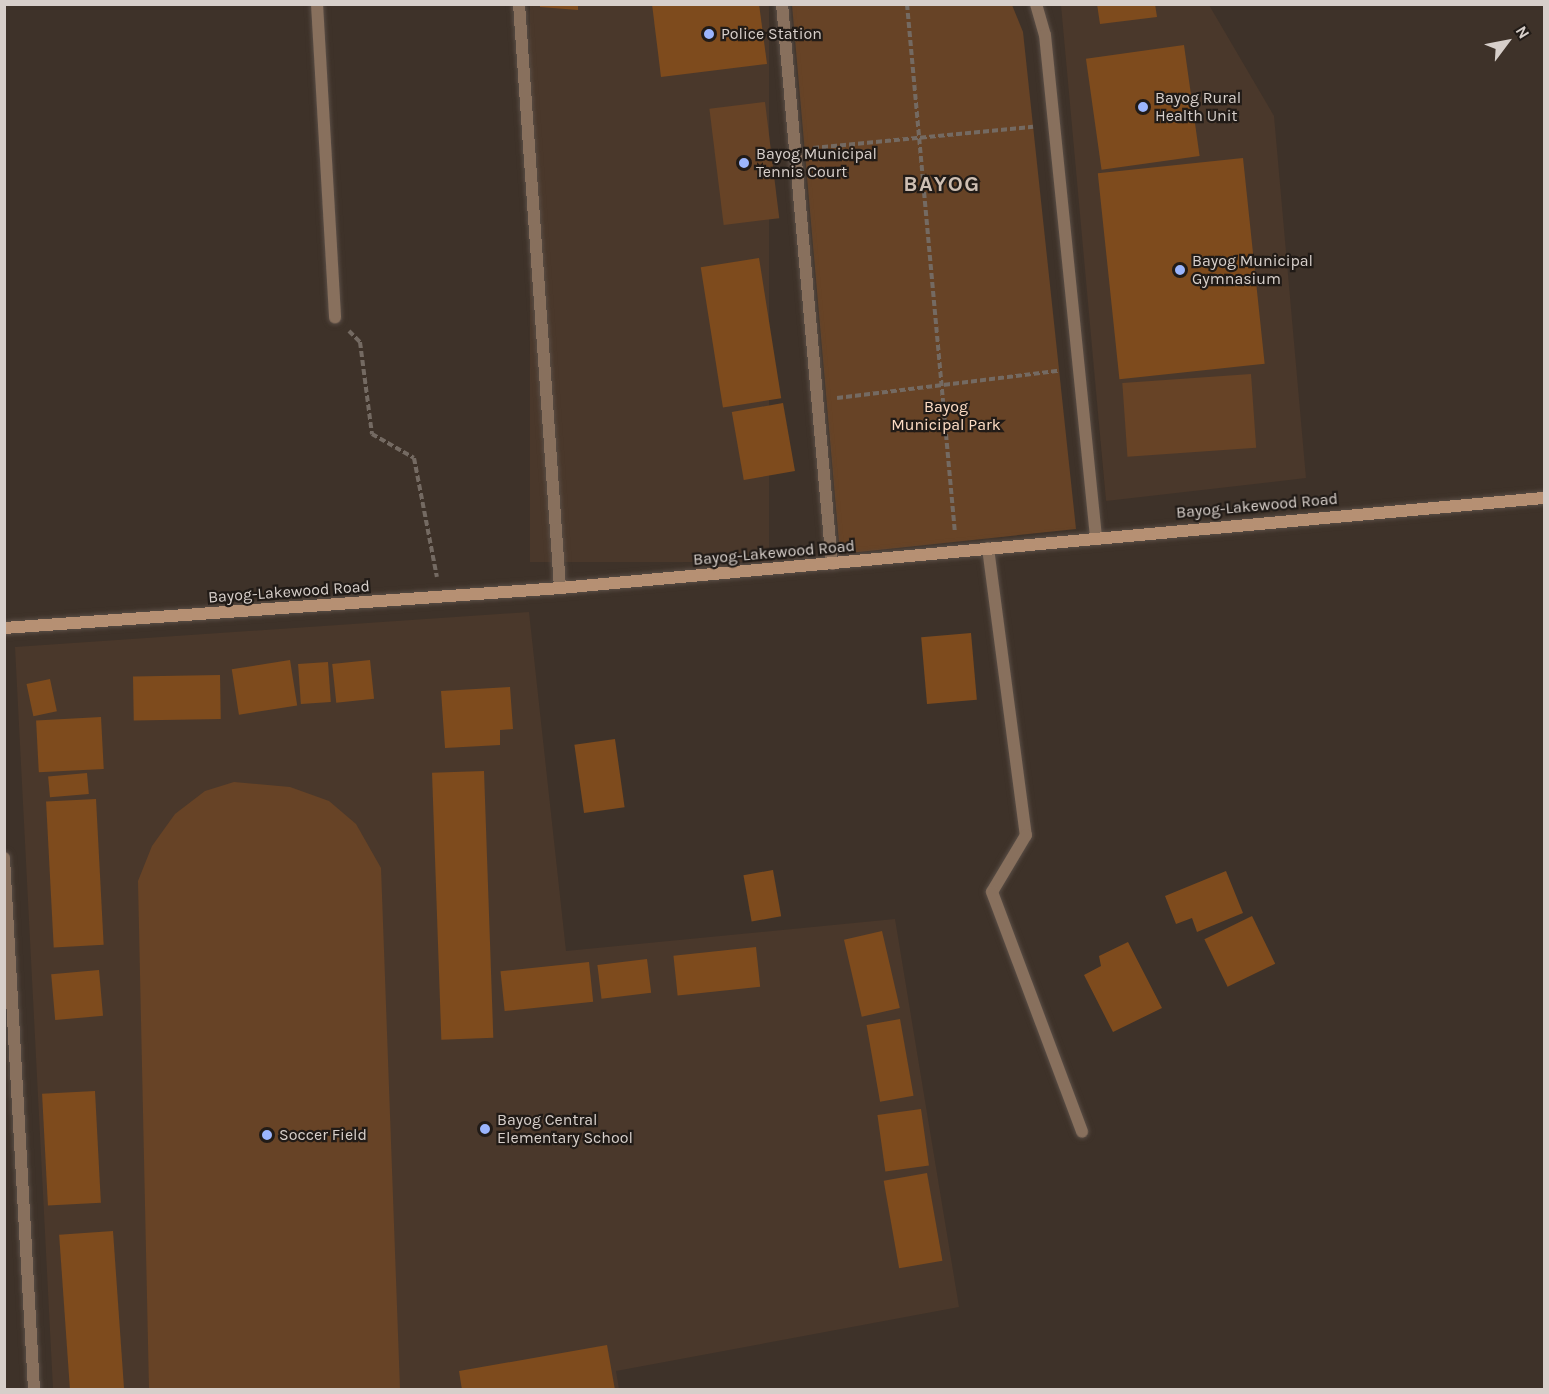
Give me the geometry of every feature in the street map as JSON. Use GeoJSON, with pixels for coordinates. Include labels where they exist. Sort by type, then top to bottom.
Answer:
{"type":"FeatureCollection","features":[{"type":"Feature","properties":{"kind":"main road","name":"Bayog-Lakewood Road"},"geometry":{"type":"LineString","coordinates":[[4,628],[560,588],[832,564],[1095,537],[1545,498]]}},
{"type":"Feature","properties":{"kind":"street"},"geometry":{"type":"LineString","coordinates":[[317,4],[334,317]]}},
{"type":"Feature","properties":{"kind":"street"},"geometry":{"type":"LineString","coordinates":[[519,4],[560,588]]}},
{"type":"Feature","properties":{"kind":"street"},"geometry":{"type":"LineString","coordinates":[[782,4],[832,564]]}},
{"type":"Feature","properties":{"kind":"street"},"geometry":{"type":"LineString","coordinates":[[1036,4],[1045,35],[1095,537]]}},
{"type":"Feature","properties":{"kind":"street"},"geometry":{"type":"LineString","coordinates":[[988,548],[1026,835],[992,892],[1082,1132]]}},
{"type":"Feature","properties":{"kind":"street"},"geometry":{"type":"LineString","coordinates":[[4,858],[34,1389]]}},
{"type":"Feature","properties":{"kind":"path"},"geometry":{"type":"LineString","coordinates":[[907,4],[957,552]]}},
{"type":"Feature","properties":{"kind":"path"},"geometry":{"type":"LineString","coordinates":[[795,149],[1054,125]]}},
{"type":"Feature","properties":{"kind":"path"},"geometry":{"type":"LineString","coordinates":[[334,317],[360,342],[372,434],[414,458],[441,598]]}},
{"type":"Feature","properties":{"kind":"path"},"geometry":{"type":"LineString","coordinates":[[817,400],[1077,369]]}},
{"type":"Feature","properties":{"kind":"shaded area"},"geometry":{"type":"Polygon","coordinates":[[[530,5],[769,5],[769,562],[530,562],[530,5]]]}},
{"type":"Feature","properties":{"kind":"shaded area"},"geometry":{"type":"Polygon","coordinates":[[[1061,5],[1209,5],[1274,116],[1306,478],[1106,501],[1061,5]]]}},
{"type":"Feature","properties":{"kind":"shaded area","name":"Bayog Central Elementary School"},"geometry":{"type":"Polygon","coordinates":[[[529,612],[566,951],[895,919],[959,1307],[616,1371],[619,1389],[53,1389],[15,647],[529,612]]]}},
{"type":"Feature","properties":{"kind":"green space","name":"Bayog Municipal Park"},"geometry":{"type":"Polygon","coordinates":[[[792,5],[1012,5],[1023,32],[1076,529],[840,554],[792,5]]]}},
{"type":"Feature","properties":{"kind":"green space","name":"Bayog Municipal Tennis Court"},"geometry":{"type":"Polygon","coordinates":[[[765,102],[779,218],[724,225],[709,109],[765,102]]]}},
{"type":"Feature","properties":{"kind":"green space"},"geometry":{"type":"Polygon","coordinates":[[[1251,374],[1256,448],[1127,457],[1122,383],[1251,374]]]}},
{"type":"Feature","properties":{"kind":"green space","name":"Soccer Field"},"geometry":{"type":"Polygon","coordinates":[[[234,782],[290,787],[329,801],[356,824],[381,868],[400,1389],[149,1389],[138,881],[152,846],[175,814],[205,791],[234,782]]]}},
{"type":"Feature","properties":{"kind":"building"},"geometry":{"type":"Polygon","coordinates":[[[540,4],[578,4],[578,10],[540,7],[540,4]]]}},
{"type":"Feature","properties":{"kind":"building","name":"Police Station"},"geometry":{"type":"Polygon","coordinates":[[[652,4],[759,4],[767,64],[661,77],[652,4]]]}},
{"type":"Feature","properties":{"kind":"building"},"geometry":{"type":"Polygon","coordinates":[[[1097,4],[1155,4],[1157,17],[1100,24],[1097,4]]]}},
{"type":"Feature","properties":{"kind":"building","name":"Bayog Rural Health Unit"},"geometry":{"type":"Polygon","coordinates":[[[1184,45],[1200,156],[1102,170],[1086,59],[1184,45]]]}},
{"type":"Feature","properties":{"kind":"building","name":"Bayog Municipal Gymnasium"},"geometry":{"type":"Polygon","coordinates":[[[1243,158],[1265,364],[1119,379],[1098,173],[1243,158]]]}},
{"type":"Feature","properties":{"kind":"building"},"geometry":{"type":"Polygon","coordinates":[[[759,258],[781,398],[723,407],[701,267],[759,258]]]}},
{"type":"Feature","properties":{"kind":"building"},"geometry":{"type":"Polygon","coordinates":[[[783,403],[795,471],[744,480],[732,412],[783,403]]]}},
{"type":"Feature","properties":{"kind":"building"},"geometry":{"type":"Polygon","coordinates":[[[971,633],[977,700],[927,704],[921,637],[971,633]]]}},
{"type":"Feature","properties":{"kind":"building"},"geometry":{"type":"Polygon","coordinates":[[[290,660],[297,705],[239,715],[232,669],[290,660]]]}},
{"type":"Feature","properties":{"kind":"building"},"geometry":{"type":"Polygon","coordinates":[[[370,660],[374,699],[336,703],[332,664],[370,660]]]}},
{"type":"Feature","properties":{"kind":"building"},"geometry":{"type":"Polygon","coordinates":[[[328,662],[331,702],[301,704],[298,664],[328,662]]]}},
{"type":"Feature","properties":{"kind":"building"},"geometry":{"type":"Polygon","coordinates":[[[220,675],[221,719],[134,721],[133,677],[220,675]]]}},
{"type":"Feature","properties":{"kind":"building"},"geometry":{"type":"Polygon","coordinates":[[[50,679],[57,711],[33,716],[27,684],[50,679]]]}},
{"type":"Feature","properties":{"kind":"building"},"geometry":{"type":"Polygon","coordinates":[[[510,687],[513,729],[500,730],[500,745],[445,748],[441,691],[510,687]]]}},
{"type":"Feature","properties":{"kind":"building"},"geometry":{"type":"Polygon","coordinates":[[[101,717],[104,769],[39,772],[36,720],[101,717]]]}},
{"type":"Feature","properties":{"kind":"building"},"geometry":{"type":"Polygon","coordinates":[[[615,739],[625,807],[584,813],[574,745],[615,739]]]}},
{"type":"Feature","properties":{"kind":"building"},"geometry":{"type":"Polygon","coordinates":[[[484,771],[493,1038],[441,1040],[432,773],[484,771]]]}},
{"type":"Feature","properties":{"kind":"building"},"geometry":{"type":"Polygon","coordinates":[[[87,773],[89,794],[50,797],[48,776],[87,773]]]}},
{"type":"Feature","properties":{"kind":"building"},"geometry":{"type":"Polygon","coordinates":[[[96,799],[104,945],[54,947],[46,802],[96,799]]]}},
{"type":"Feature","properties":{"kind":"building"},"geometry":{"type":"Polygon","coordinates":[[[773,870],[781,916],[752,921],[743,875],[773,870]]]}},
{"type":"Feature","properties":{"kind":"building"},"geometry":{"type":"Polygon","coordinates":[[[1226,871],[1243,913],[1197,932],[1192,918],[1176,924],[1165,896],[1226,871]]]}},
{"type":"Feature","properties":{"kind":"building"},"geometry":{"type":"Polygon","coordinates":[[[1252,916],[1275,964],[1228,987],[1204,939],[1252,916]]]}},
{"type":"Feature","properties":{"kind":"building"},"geometry":{"type":"Polygon","coordinates":[[[882,931],[900,1008],[862,1017],[844,940],[882,931]]]}},
{"type":"Feature","properties":{"kind":"building"},"geometry":{"type":"Polygon","coordinates":[[[1128,942],[1162,1008],[1113,1032],[1084,975],[1101,966],[1099,956],[1128,942]]]}},
{"type":"Feature","properties":{"kind":"building"},"geometry":{"type":"Polygon","coordinates":[[[756,947],[760,987],[678,995],[673,956],[756,947]]]}},
{"type":"Feature","properties":{"kind":"building"},"geometry":{"type":"Polygon","coordinates":[[[647,959],[651,993],[602,999],[597,965],[647,959]]]}},
{"type":"Feature","properties":{"kind":"building"},"geometry":{"type":"Polygon","coordinates":[[[589,962],[593,1002],[505,1011],[500,971],[589,962]]]}},
{"type":"Feature","properties":{"kind":"building"},"geometry":{"type":"Polygon","coordinates":[[[99,970],[103,1016],[55,1020],[51,974],[99,970]]]}},
{"type":"Feature","properties":{"kind":"building"},"geometry":{"type":"Polygon","coordinates":[[[900,1019],[914,1096],[880,1102],[867,1025],[900,1019]]]}},
{"type":"Feature","properties":{"kind":"building"},"geometry":{"type":"Polygon","coordinates":[[[95,1091],[101,1203],[48,1206],[42,1094],[95,1091]]]}},
{"type":"Feature","properties":{"kind":"building"},"geometry":{"type":"Polygon","coordinates":[[[921,1109],[929,1165],[885,1172],[877,1115],[921,1109]]]}},
{"type":"Feature","properties":{"kind":"building"},"geometry":{"type":"Polygon","coordinates":[[[927,1173],[942,1261],[899,1268],[884,1181],[927,1173]]]}},
{"type":"Feature","properties":{"kind":"building"},"geometry":{"type":"Polygon","coordinates":[[[113,1231],[124,1390],[70,1390],[59,1235],[113,1231]]]}},
{"type":"Feature","properties":{"kind":"building"},"geometry":{"type":"Polygon","coordinates":[[[607,1345],[615,1390],[462,1390],[459,1371],[607,1345]]]}},
{"type":"Feature","properties":{"kind":"place","name":"Police Station"},"geometry":{"type":"Point","coordinates":[709,34]}},
{"type":"Feature","properties":{"kind":"place","name":"Bayog Rural Health Unit"},"geometry":{"type":"Point","coordinates":[1143,107]}},
{"type":"Feature","properties":{"kind":"place","name":"Bayog Municipal Tennis Court"},"geometry":{"type":"Point","coordinates":[744,163]}},
{"type":"Feature","properties":{"kind":"place","name":"Bayog Municipal Gymnasium"},"geometry":{"type":"Point","coordinates":[1180,270]}},
{"type":"Feature","properties":{"kind":"place","name":"Bayog Central Elementary School"},"geometry":{"type":"Point","coordinates":[485,1129]}},
{"type":"Feature","properties":{"kind":"place","name":"Soccer Field"},"geometry":{"type":"Point","coordinates":[267,1135]}},
{"type":"Feature","properties":{"kind":"district","name":"BAYOG"},"geometry":{"type":"Point","coordinates":[942,185]}}]}
